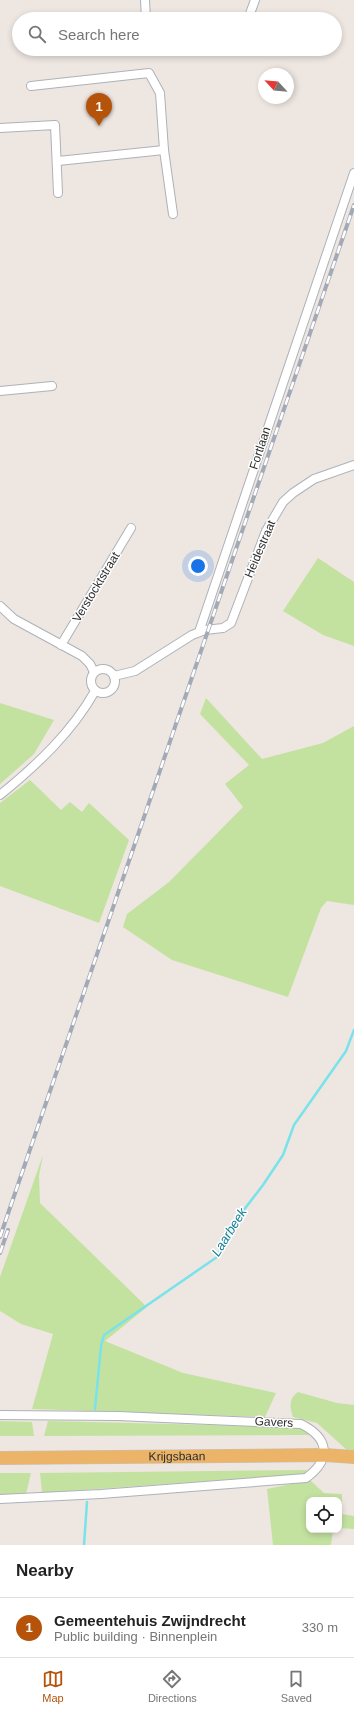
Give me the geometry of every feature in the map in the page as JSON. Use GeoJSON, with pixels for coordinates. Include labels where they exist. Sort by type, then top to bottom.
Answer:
{"type":"FeatureCollection","features":[{"type":"Feature","properties":{"kind":"main road","name":"Krijgsbaan"},"geometry":{"type":"LineString","coordinates":[[0,1458],[325,1455],[354,1457]]}},
{"type":"Feature","properties":{"kind":"street"},"geometry":{"type":"LineString","coordinates":[[145,0],[146,12]]}},
{"type":"Feature","properties":{"kind":"street"},"geometry":{"type":"LineString","coordinates":[[251,12],[255,0]]}},
{"type":"Feature","properties":{"kind":"street"},"geometry":{"type":"LineString","coordinates":[[31,86],[149,73],[160,93],[164,150],[173,214]]}},
{"type":"Feature","properties":{"kind":"street"},"geometry":{"type":"LineString","coordinates":[[0,128],[55,125],[58,161],[58,192]]}},
{"type":"Feature","properties":{"kind":"street"},"geometry":{"type":"LineString","coordinates":[[58,161],[164,150]]}},
{"type":"Feature","properties":{"kind":"street","name":"Fortlaan"},"geometry":{"type":"LineString","coordinates":[[199,632],[354,173]]}},
{"type":"Feature","properties":{"kind":"street"},"geometry":{"type":"LineString","coordinates":[[0,391],[52,386]]}},
{"type":"Feature","properties":{"kind":"street","name":"Heidestraat"},"geometry":{"type":"LineString","coordinates":[[199,632],[227,627],[231,623],[266,531],[283,502],[293,493],[314,479],[354,465]]}},
{"type":"Feature","properties":{"kind":"street","name":"Verstocktstraat"},"geometry":{"type":"LineString","coordinates":[[62,645],[131,528]]}},
{"type":"Feature","properties":{"kind":"street"},"geometry":{"type":"LineString","coordinates":[[0,606],[14,619],[82,656],[90,664],[94,672]]}},
{"type":"Feature","properties":{"kind":"street"},"geometry":{"type":"LineString","coordinates":[[114,676],[135,671],[199,632]]}},
{"type":"Feature","properties":{"kind":"street"},"geometry":{"type":"LineString","coordinates":[[103,668],[111,671],[114,676],[115,683],[112,689],[102,693],[96,691],[91,683],[94,672],[103,668]]}},
{"type":"Feature","properties":{"kind":"street"},"geometry":{"type":"LineString","coordinates":[[0,795],[36,764],[54,746],[76,720],[96,691]]}},
{"type":"Feature","properties":{"kind":"street","name":"Gavers"},"geometry":{"type":"LineString","coordinates":[[0,1415],[118,1416],[301,1424],[312,1429],[318,1436],[324,1446],[325,1455]]}},
{"type":"Feature","properties":{"kind":"street"},"geometry":{"type":"LineString","coordinates":[[0,1499],[100,1494],[306,1478],[319,1466],[325,1455]]}},
{"type":"Feature","properties":{"kind":"green space"},"geometry":{"type":"Polygon","coordinates":[[[318,558],[354,582],[354,646],[323,635],[283,611],[318,558]]]}},
{"type":"Feature","properties":{"kind":"green space"},"geometry":{"type":"Polygon","coordinates":[[[206,698],[262,759],[323,743],[354,726],[354,905],[327,901],[321,908],[288,997],[172,960],[123,927],[127,914],[169,882],[243,807],[225,784],[249,765],[200,714],[206,698]]]}},
{"type":"Feature","properties":{"kind":"green space"},"geometry":{"type":"Polygon","coordinates":[[[0,703],[54,720],[34,754],[0,784],[0,703]]]}},
{"type":"Feature","properties":{"kind":"green space"},"geometry":{"type":"Polygon","coordinates":[[[30,780],[61,810],[70,802],[82,812],[89,803],[129,840],[99,923],[0,886],[0,803],[30,780]]]}},
{"type":"Feature","properties":{"kind":"green space"},"geometry":{"type":"Polygon","coordinates":[[[43,1155],[39,1176],[40,1203],[147,1307],[105,1341],[183,1373],[276,1393],[265,1417],[32,1409],[53,1334],[21,1324],[0,1311],[0,1277],[43,1155]]]}},
{"type":"Feature","properties":{"kind":"green space"},"geometry":{"type":"Polygon","coordinates":[[[298,1392],[337,1403],[354,1405],[354,1451],[347,1450],[317,1423],[293,1417],[291,1400],[298,1392]]]}},
{"type":"Feature","properties":{"kind":"green space"},"geometry":{"type":"Polygon","coordinates":[[[0,1421],[32,1422],[34,1436],[0,1436],[0,1421]]]}},
{"type":"Feature","properties":{"kind":"green space"},"geometry":{"type":"Polygon","coordinates":[[[48,1421],[299,1427],[308,1432],[309,1435],[44,1436],[48,1421]]]}},
{"type":"Feature","properties":{"kind":"green space"},"geometry":{"type":"Polygon","coordinates":[[[307,1470],[305,1474],[42,1493],[40,1473],[307,1470]]]}},
{"type":"Feature","properties":{"kind":"green space"},"geometry":{"type":"Polygon","coordinates":[[[0,1473],[31,1473],[26,1494],[0,1495],[0,1473]]]}},
{"type":"Feature","properties":{"kind":"green space"},"geometry":{"type":"Polygon","coordinates":[[[310,1480],[324,1493],[342,1494],[342,1497],[306,1497],[306,1533],[333,1533],[331,1545],[273,1545],[267,1489],[310,1480]]]}},
{"type":"Feature","properties":{"kind":"green space"},"geometry":{"type":"Polygon","coordinates":[[[342,1514],[354,1516],[354,1529],[342,1528],[342,1514]]]}},
{"type":"Feature","properties":{"kind":"waterway","name":"Laarbeek"},"geometry":{"type":"LineString","coordinates":[[95,1409],[101,1346],[104,1335],[217,1257],[233,1224],[263,1185],[283,1155],[294,1125],[346,1051],[354,1030]]}},
{"type":"Feature","properties":{"kind":"waterway","name":"Laarbeek"},"geometry":{"type":"LineString","coordinates":[[84,1545],[87,1502]]}},
{"type":"Feature","properties":{"kind":"railway"},"geometry":{"type":"LineString","coordinates":[[0,1237],[354,205]]}},
{"type":"Feature","properties":{"kind":"railway"},"geometry":{"type":"LineString","coordinates":[[0,1253],[8,1230]]}},
{"type":"Feature","properties":{"kind":"place","name":"Gemeentehuis Zwijndrecht"},"geometry":{"type":"Point","coordinates":[99,126]}}]}
